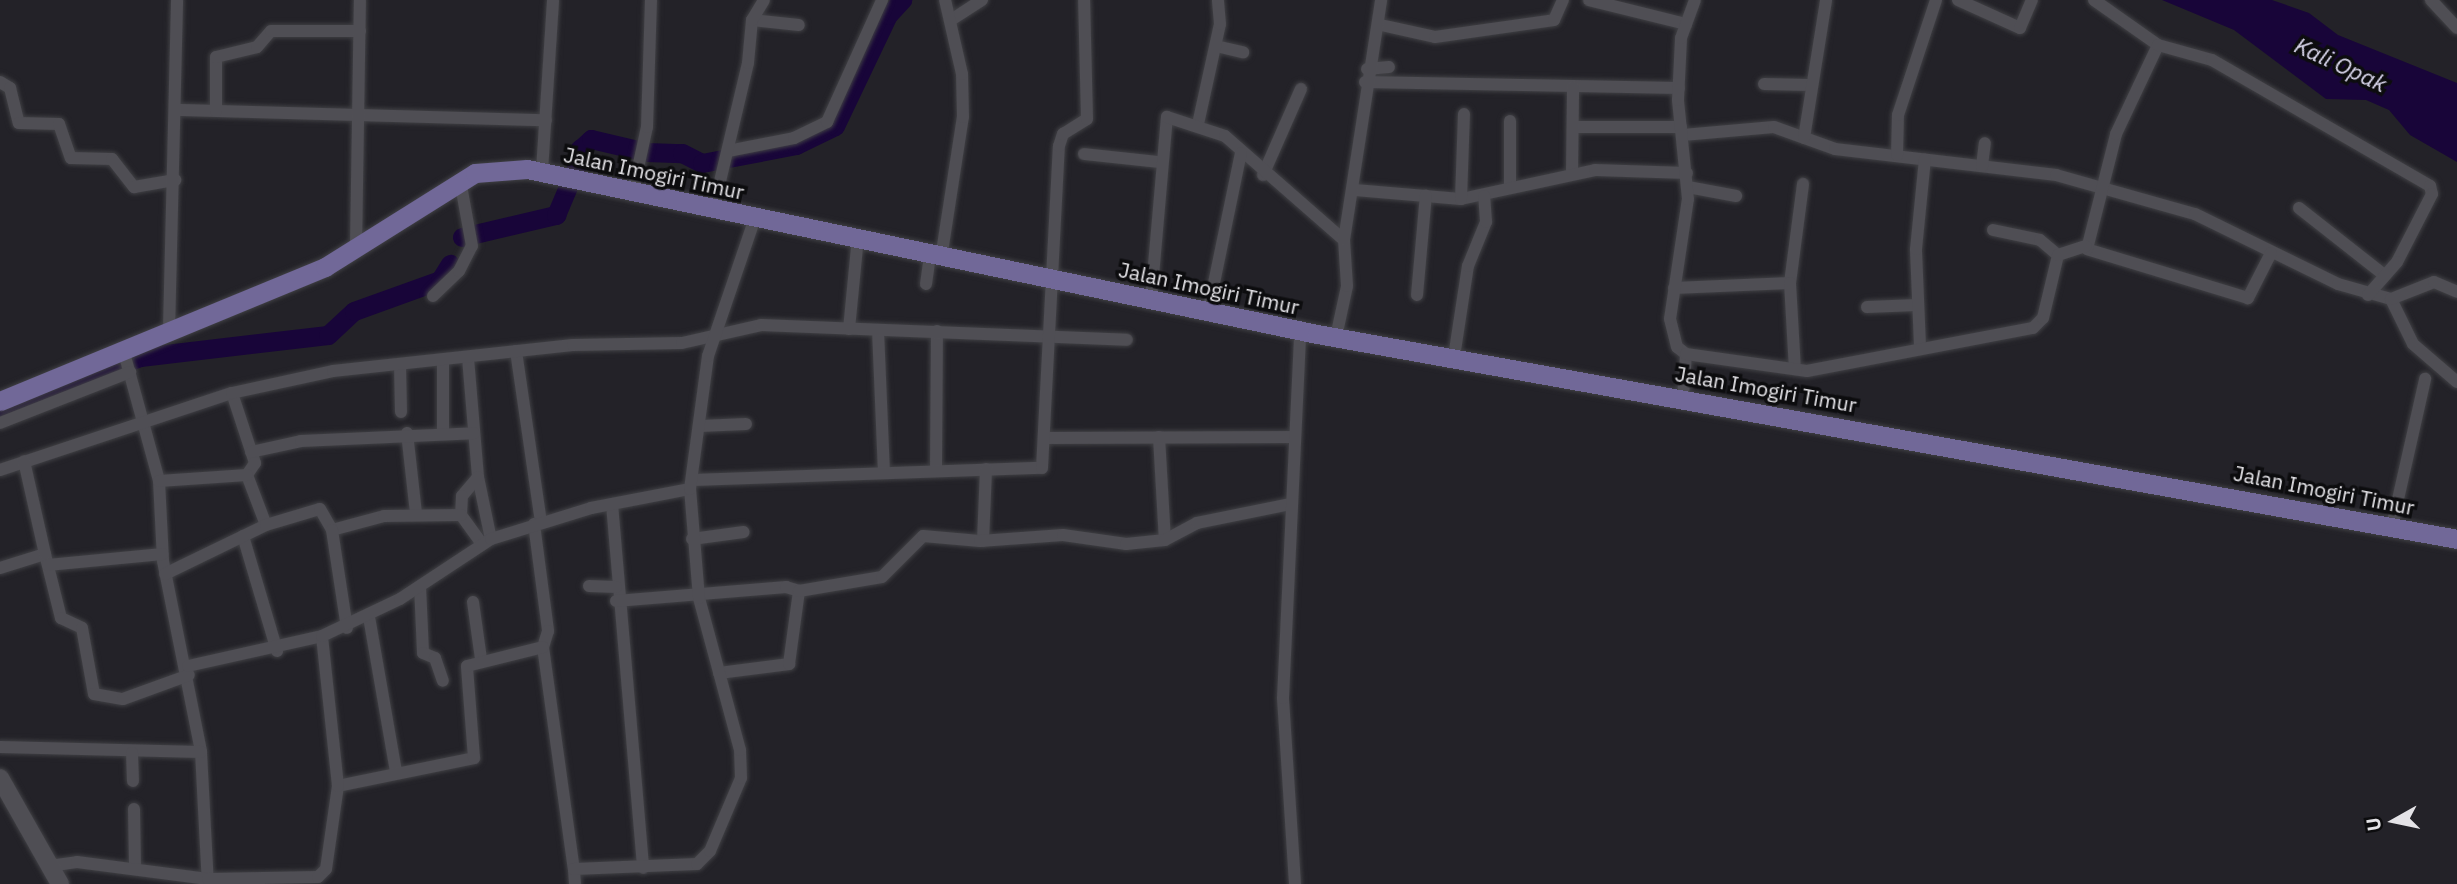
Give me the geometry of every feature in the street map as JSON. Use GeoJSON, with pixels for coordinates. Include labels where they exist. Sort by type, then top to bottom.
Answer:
{"type":"FeatureCollection","features":[{"type":"Feature","properties":{"kind":"main road","name":"Jalan Imogiri Timur"},"geometry":{"type":"LineString","coordinates":[[0,401],[127,362],[169,330],[312,273],[460,180],[500,167],[542,170],[713,211],[936,251],[1051,279],[1300,331],[1683,397],[2457,539]]}},
{"type":"Feature","properties":{"kind":"main road"},"geometry":{"type":"LineString","coordinates":[[0,778],[60,884]]}},
{"type":"Feature","properties":{"kind":"street"},"geometry":{"type":"LineString","coordinates":[[169,330],[179,110],[177,0]]}},
{"type":"Feature","properties":{"kind":"street"},"geometry":{"type":"LineString","coordinates":[[355,248],[360,0]]}},
{"type":"Feature","properties":{"kind":"street"},"geometry":{"type":"LineString","coordinates":[[542,170],[553,0]]}},
{"type":"Feature","properties":{"kind":"street"},"geometry":{"type":"LineString","coordinates":[[633,191],[647,127],[651,0]]}},
{"type":"Feature","properties":{"kind":"street"},"geometry":{"type":"LineString","coordinates":[[713,211],[727,154],[752,20],[764,0]]}},
{"type":"Feature","properties":{"kind":"street"},"geometry":{"type":"LineString","coordinates":[[727,154],[794,138],[827,122],[882,0]]}},
{"type":"Feature","properties":{"kind":"street"},"geometry":{"type":"LineString","coordinates":[[926,284],[936,251],[963,117],[951,20],[945,0]]}},
{"type":"Feature","properties":{"kind":"street"},"geometry":{"type":"LineString","coordinates":[[951,20],[982,0]]}},
{"type":"Feature","properties":{"kind":"street"},"geometry":{"type":"LineString","coordinates":[[24,461],[61,618],[82,628],[94,694],[123,699],[189,671],[277,651],[347,628],[420,586],[487,542],[537,523],[691,484],[936,469],[1040,471],[1048,438],[1048,335],[1060,140],[1087,119],[1084,0]]}},
{"type":"Feature","properties":{"kind":"street"},"geometry":{"type":"LineString","coordinates":[[1198,124],[1216,46],[1218,0]]}},
{"type":"Feature","properties":{"kind":"street"},"geometry":{"type":"LineString","coordinates":[[1336,337],[1347,286],[1344,240],[1355,190],[1366,76],[1381,25],[1381,0]]}},
{"type":"Feature","properties":{"kind":"street"},"geometry":{"type":"LineString","coordinates":[[1381,25],[1435,37],[1554,20],[1563,0]]}},
{"type":"Feature","properties":{"kind":"street"},"geometry":{"type":"LineString","coordinates":[[1589,0],[1686,24]]}},
{"type":"Feature","properties":{"kind":"street"},"geometry":{"type":"LineString","coordinates":[[1683,397],[1686,354],[1672,334],[1674,288],[1688,187],[1679,88],[1686,24],[1695,0]]}},
{"type":"Feature","properties":{"kind":"street"},"geometry":{"type":"LineString","coordinates":[[1804,138],[1810,85],[1826,0]]}},
{"type":"Feature","properties":{"kind":"street"},"geometry":{"type":"LineString","coordinates":[[1897,155],[1898,115],[1936,0]]}},
{"type":"Feature","properties":{"kind":"street"},"geometry":{"type":"LineString","coordinates":[[1958,0],[2020,29],[2032,0]]}},
{"type":"Feature","properties":{"kind":"street"},"geometry":{"type":"LineString","coordinates":[[2094,0],[2158,45],[2212,60],[2430,186],[2408,239],[2368,295]]}},
{"type":"Feature","properties":{"kind":"street"},"geometry":{"type":"LineString","coordinates":[[2431,0],[2457,28]]}},
{"type":"Feature","properties":{"kind":"street"},"geometry":{"type":"LineString","coordinates":[[752,20],[799,25]]}},
{"type":"Feature","properties":{"kind":"street"},"geometry":{"type":"LineString","coordinates":[[216,111],[216,57],[257,47],[274,30],[360,31]]}},
{"type":"Feature","properties":{"kind":"street"},"geometry":{"type":"LineString","coordinates":[[2085,246],[2105,186],[2126,107],[2158,45]]}},
{"type":"Feature","properties":{"kind":"street"},"geometry":{"type":"LineString","coordinates":[[1216,46],[1243,52]]}},
{"type":"Feature","properties":{"kind":"street"},"geometry":{"type":"LineString","coordinates":[[1366,76],[1389,67]]}},
{"type":"Feature","properties":{"kind":"street"},"geometry":{"type":"LineString","coordinates":[[1366,76],[1573,87],[1679,88]]}},
{"type":"Feature","properties":{"kind":"street"},"geometry":{"type":"LineString","coordinates":[[0,82],[10,88],[19,123],[57,123],[71,158],[112,159],[134,187],[175,180]]}},
{"type":"Feature","properties":{"kind":"street"},"geometry":{"type":"LineString","coordinates":[[1764,84],[1810,85]]}},
{"type":"Feature","properties":{"kind":"street"},"geometry":{"type":"LineString","coordinates":[[1572,174],[1573,87]]}},
{"type":"Feature","properties":{"kind":"street"},"geometry":{"type":"LineString","coordinates":[[1262,175],[1301,89]]}},
{"type":"Feature","properties":{"kind":"street"},"geometry":{"type":"LineString","coordinates":[[179,110],[357,111],[546,120]]}},
{"type":"Feature","properties":{"kind":"street"},"geometry":{"type":"LineString","coordinates":[[1461,199],[1464,114]]}},
{"type":"Feature","properties":{"kind":"street"},"geometry":{"type":"LineString","coordinates":[[1151,299],[1164,118],[1198,124],[1225,136],[1262,175],[1344,240]]}},
{"type":"Feature","properties":{"kind":"street"},"geometry":{"type":"LineString","coordinates":[[1510,121],[1510,186]]}},
{"type":"Feature","properties":{"kind":"street"},"geometry":{"type":"LineString","coordinates":[[1574,127],[1682,131],[1753,126],[1804,138],[1835,149],[1982,166],[2105,186],[2195,214],[2272,254],[2368,295],[2391,299],[2430,282],[2457,292]]}},
{"type":"Feature","properties":{"kind":"street"},"geometry":{"type":"LineString","coordinates":[[1982,166],[1985,143]]}},
{"type":"Feature","properties":{"kind":"street"},"geometry":{"type":"LineString","coordinates":[[1208,312],[1241,153]]}},
{"type":"Feature","properties":{"kind":"street"},"geometry":{"type":"LineString","coordinates":[[1084,154],[1159,162]]}},
{"type":"Feature","properties":{"kind":"street"},"geometry":{"type":"LineString","coordinates":[[1920,346],[1917,306],[1925,159]]}},
{"type":"Feature","properties":{"kind":"street"},"geometry":{"type":"LineString","coordinates":[[1355,190],[1461,199],[1484,196],[1510,186],[1572,174],[1687,173]]}},
{"type":"Feature","properties":{"kind":"street"},"geometry":{"type":"LineString","coordinates":[[433,296],[459,271],[470,233],[460,180]]}},
{"type":"Feature","properties":{"kind":"street"},"geometry":{"type":"LineString","coordinates":[[1795,369],[1790,283],[1802,184]]}},
{"type":"Feature","properties":{"kind":"street"},"geometry":{"type":"LineString","coordinates":[[1688,187],[1736,196]]}},
{"type":"Feature","properties":{"kind":"street"},"geometry":{"type":"LineString","coordinates":[[1417,295],[1426,195]]}},
{"type":"Feature","properties":{"kind":"street"},"geometry":{"type":"LineString","coordinates":[[1454,357],[1468,266],[1486,222],[1484,196]]}},
{"type":"Feature","properties":{"kind":"street"},"geometry":{"type":"LineString","coordinates":[[2299,208],[2382,277]]}},
{"type":"Feature","properties":{"kind":"street"},"geometry":{"type":"LineString","coordinates":[[574,869],[688,869],[705,858],[741,778],[719,673],[699,598],[692,539],[691,484],[716,331],[755,218]]}},
{"type":"Feature","properties":{"kind":"street"},"geometry":{"type":"LineString","coordinates":[[1993,230],[2040,240],[2058,255]]}},
{"type":"Feature","properties":{"kind":"street"},"geometry":{"type":"LineString","coordinates":[[849,329],[858,238]]}},
{"type":"Feature","properties":{"kind":"street"},"geometry":{"type":"LineString","coordinates":[[2058,255],[2085,246],[2248,298],[2272,254]]}},
{"type":"Feature","properties":{"kind":"street"},"geometry":{"type":"LineString","coordinates":[[1686,354],[1795,369],[2039,326],[2058,255]]}},
{"type":"Feature","properties":{"kind":"street"},"geometry":{"type":"LineString","coordinates":[[1674,288],[1790,283]]}},
{"type":"Feature","properties":{"kind":"street"},"geometry":{"type":"LineString","coordinates":[[2391,299],[2413,344],[2457,382]]}},
{"type":"Feature","properties":{"kind":"street"},"geometry":{"type":"LineString","coordinates":[[1867,307],[1917,306]]}},
{"type":"Feature","properties":{"kind":"street"},"geometry":{"type":"LineString","coordinates":[[0,470],[232,394],[400,365],[516,351],[653,346],[716,331],[761,325],[1127,340]]}},
{"type":"Feature","properties":{"kind":"street"},"geometry":{"type":"LineString","coordinates":[[878,330],[884,472]]}},
{"type":"Feature","properties":{"kind":"street"},"geometry":{"type":"LineString","coordinates":[[936,469],[937,331]]}},
{"type":"Feature","properties":{"kind":"street"},"geometry":{"type":"LineString","coordinates":[[1295,884],[1284,747],[1290,504],[1300,331]]}},
{"type":"Feature","properties":{"kind":"street"},"geometry":{"type":"LineString","coordinates":[[516,351],[548,631],[543,647],[575,884]]}},
{"type":"Feature","properties":{"kind":"street"},"geometry":{"type":"LineString","coordinates":[[468,358],[478,477],[487,542]]}},
{"type":"Feature","properties":{"kind":"street"},"geometry":{"type":"LineString","coordinates":[[443,361],[443,433]]}},
{"type":"Feature","properties":{"kind":"street"},"geometry":{"type":"LineString","coordinates":[[0,424],[127,362],[146,424],[159,481],[165,574],[189,671],[201,752],[208,881]]}},
{"type":"Feature","properties":{"kind":"street"},"geometry":{"type":"LineString","coordinates":[[400,365],[401,412]]}},
{"type":"Feature","properties":{"kind":"street"},"geometry":{"type":"LineString","coordinates":[[2392,526],[2425,379]]}},
{"type":"Feature","properties":{"kind":"street"},"geometry":{"type":"LineString","coordinates":[[159,481],[247,475],[255,467],[232,394]]}},
{"type":"Feature","properties":{"kind":"street"},"geometry":{"type":"LineString","coordinates":[[700,426],[746,424]]}},
{"type":"Feature","properties":{"kind":"street"},"geometry":{"type":"LineString","coordinates":[[251,452],[301,441],[407,433],[474,433]]}},
{"type":"Feature","properties":{"kind":"street"},"geometry":{"type":"LineString","coordinates":[[407,433],[415,513]]}},
{"type":"Feature","properties":{"kind":"street"},"geometry":{"type":"LineString","coordinates":[[1048,438],[1295,437]]}},
{"type":"Feature","properties":{"kind":"street"},"geometry":{"type":"LineString","coordinates":[[1159,438],[1165,540]]}},
{"type":"Feature","properties":{"kind":"street"},"geometry":{"type":"LineString","coordinates":[[983,541],[986,470]]}},
{"type":"Feature","properties":{"kind":"street"},"geometry":{"type":"LineString","coordinates":[[247,475],[266,525]]}},
{"type":"Feature","properties":{"kind":"street"},"geometry":{"type":"LineString","coordinates":[[461,514],[462,496],[478,477]]}},
{"type":"Feature","properties":{"kind":"street"},"geometry":{"type":"LineString","coordinates":[[612,504],[617,601],[630,681],[643,868]]}},
{"type":"Feature","properties":{"kind":"street"},"geometry":{"type":"LineString","coordinates":[[617,601],[699,598],[786,587],[799,591],[882,577],[923,536],[983,541],[1063,534],[1103,544],[1165,540],[1197,523],[1290,504]]}},
{"type":"Feature","properties":{"kind":"street"},"geometry":{"type":"LineString","coordinates":[[165,574],[266,525],[314,508],[332,530],[347,628]]}},
{"type":"Feature","properties":{"kind":"street"},"geometry":{"type":"LineString","coordinates":[[332,530],[415,513],[461,514],[487,542]]}},
{"type":"Feature","properties":{"kind":"street"},"geometry":{"type":"LineString","coordinates":[[692,539],[744,532]]}},
{"type":"Feature","properties":{"kind":"street"},"geometry":{"type":"LineString","coordinates":[[243,536],[277,651]]}},
{"type":"Feature","properties":{"kind":"street"},"geometry":{"type":"LineString","coordinates":[[0,568],[47,559],[162,554]]}},
{"type":"Feature","properties":{"kind":"street"},"geometry":{"type":"LineString","coordinates":[[420,586],[423,653],[435,658],[443,681]]}},
{"type":"Feature","properties":{"kind":"street"},"geometry":{"type":"LineString","coordinates":[[589,586],[616,587]]}},
{"type":"Feature","properties":{"kind":"street"},"geometry":{"type":"LineString","coordinates":[[719,673],[792,661],[799,591]]}},
{"type":"Feature","properties":{"kind":"street"},"geometry":{"type":"LineString","coordinates":[[473,602],[481,659]]}},
{"type":"Feature","properties":{"kind":"street"},"geometry":{"type":"LineString","coordinates":[[369,617],[396,772]]}},
{"type":"Feature","properties":{"kind":"street"},"geometry":{"type":"LineString","coordinates":[[50,866],[77,862],[208,881],[311,879],[323,874],[338,786],[322,636]]}},
{"type":"Feature","properties":{"kind":"street"},"geometry":{"type":"LineString","coordinates":[[338,786],[474,758],[466,674],[481,659],[543,647]]}},
{"type":"Feature","properties":{"kind":"street"},"geometry":{"type":"LineString","coordinates":[[0,747],[132,753],[201,752]]}},
{"type":"Feature","properties":{"kind":"street"},"geometry":{"type":"LineString","coordinates":[[132,753],[133,781]]}},
{"type":"Feature","properties":{"kind":"street"},"geometry":{"type":"LineString","coordinates":[[134,809],[135,869]]}},
{"type":"Feature","properties":{"kind":"water","name":"Kali Opak"},"geometry":{"type":"Polygon","coordinates":[[[2162,0],[2272,0],[2309,13],[2338,35],[2457,83],[2457,162],[2410,135],[2389,110],[2366,100],[2326,99],[2234,30],[2162,0]]]}},
{"type":"Feature","properties":{"kind":"waterway"},"geometry":{"type":"LineString","coordinates":[[646,152],[682,153],[702,163],[796,145],[835,126],[888,15],[902,0]]}},
{"type":"Feature","properties":{"kind":"waterway"},"geometry":{"type":"LineString","coordinates":[[575,172],[580,149],[591,139],[638,150]]}},
{"type":"Feature","properties":{"kind":"waterway"},"geometry":{"type":"LineString","coordinates":[[462,237],[556,215],[569,185]]}},
{"type":"Feature","properties":{"kind":"waterway"},"geometry":{"type":"LineString","coordinates":[[0,414],[140,357],[328,335],[354,311],[440,280],[450,264]]}}]}
